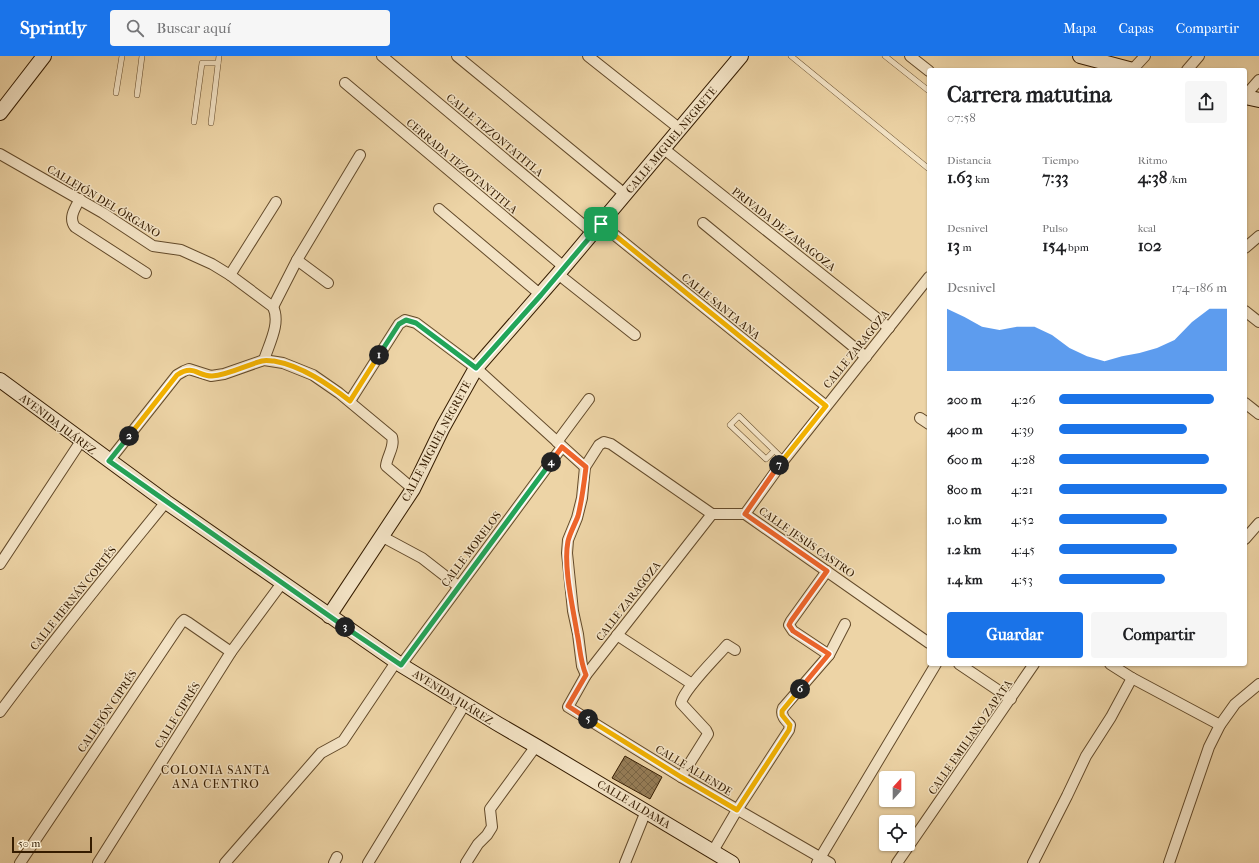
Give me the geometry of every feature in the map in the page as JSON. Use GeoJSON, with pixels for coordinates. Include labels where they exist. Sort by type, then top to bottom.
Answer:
{"type":"FeatureCollection","features":[{"type":"Feature","properties":{"kind":"street"},"geometry":{"type":"LineString","coordinates":[[0,113],[44,56]]}},
{"type":"Feature","properties":{"kind":"street","name":"CALLE TEZONTATITLA"},"geometry":{"type":"LineString","coordinates":[[382,56],[597,228]]}},
{"type":"Feature","properties":{"kind":"street"},"geometry":{"type":"LineString","coordinates":[[457,56],[626,195]]}},
{"type":"Feature","properties":{"kind":"street"},"geometry":{"type":"LineString","coordinates":[[588,56],[680,129]]}},
{"type":"Feature","properties":{"kind":"street","name":"CALLE MIGUEL NEGRETE"},"geometry":{"type":"LineString","coordinates":[[330,616],[413,488],[443,427],[476,368],[541,295],[626,195],[741,56]]}},
{"type":"Feature","properties":{"kind":"street"},"geometry":{"type":"LineString","coordinates":[[910,56],[927,69]]}},
{"type":"Feature","properties":{"kind":"street"},"geometry":{"type":"LineString","coordinates":[[1080,56],[1125,68]]}},
{"type":"Feature","properties":{"kind":"street"},"geometry":{"type":"LineString","coordinates":[[1134,68],[1144,56]]}},
{"type":"Feature","properties":{"kind":"street"},"geometry":{"type":"LineString","coordinates":[[1188,68],[1199,56]]}},
{"type":"Feature","properties":{"kind":"street"},"geometry":{"type":"LineString","coordinates":[[1247,94],[1259,80]]}},
{"type":"Feature","properties":{"kind":"street","name":"CERRADA TEZOTANTITLA"},"geometry":{"type":"LineString","coordinates":[[345,83],[635,335]]}},
{"type":"Feature","properties":{"kind":"street"},"geometry":{"type":"LineString","coordinates":[[1247,97],[1259,100]]}},
{"type":"Feature","properties":{"kind":"street","name":"PRIVADA DE ZARAGOZA"},"geometry":{"type":"LineString","coordinates":[[664,149],[889,328]]}},
{"type":"Feature","properties":{"kind":"street","name":"CALLEJÓN DEL ÓRGANO"},"geometry":{"type":"LineString","coordinates":[[0,154],[80,199],[153,246],[181,250],[212,264],[230,275],[273,307]]}},
{"type":"Feature","properties":{"kind":"street"},"geometry":{"type":"LineString","coordinates":[[264,360],[276,322],[276,313],[273,307],[297,260],[360,155]]}},
{"type":"Feature","properties":{"kind":"street"},"geometry":{"type":"LineString","coordinates":[[80,199],[72,217],[72,223],[75,227],[146,273]]}},
{"type":"Feature","properties":{"kind":"street"},"geometry":{"type":"LineString","coordinates":[[230,275],[276,202]]}},
{"type":"Feature","properties":{"kind":"street"},"geometry":{"type":"LineString","coordinates":[[439,209],[541,295]]}},
{"type":"Feature","properties":{"kind":"street"},"geometry":{"type":"LineString","coordinates":[[703,223],[866,356]]}},
{"type":"Feature","properties":{"kind":"street","name":"CALLE SANTA ANA"},"geometry":{"type":"LineString","coordinates":[[597,228],[826,406]]}},
{"type":"Feature","properties":{"kind":"street"},"geometry":{"type":"LineString","coordinates":[[1247,246],[1259,236]]}},
{"type":"Feature","properties":{"kind":"street"},"geometry":{"type":"LineString","coordinates":[[297,260],[328,283]]}},
{"type":"Feature","properties":{"kind":"street","name":"CALLE ZARAGOZA"},"geometry":{"type":"LineString","coordinates":[[745,514],[784,460],[927,280]]}},
{"type":"Feature","properties":{"kind":"street"},"geometry":{"type":"LineString","coordinates":[[1247,313],[1259,322]]}},
{"type":"Feature","properties":{"kind":"street"},"geometry":{"type":"LineString","coordinates":[[350,401],[399,324],[406,320],[416,323],[476,368],[586,467]]}},
{"type":"Feature","properties":{"kind":"street"},"geometry":{"type":"LineString","coordinates":[[109,461],[177,375],[184,370],[211,376],[224,374],[264,360],[283,363],[313,375],[350,401],[392,437],[392,447],[386,466],[413,488]]}},
{"type":"Feature","properties":{"kind":"street","name":"AVENIDA JUÁREZ"},"geometry":{"type":"LineString","coordinates":[[0,380],[166,502],[330,616],[399,663],[536,746]]}},
{"type":"Feature","properties":{"kind":"street","name":"CALLE MORELOS"},"geometry":{"type":"LineString","coordinates":[[225,863],[321,753],[343,741],[399,663],[458,586],[559,444],[589,399]]}},
{"type":"Feature","properties":{"kind":"street"},"geometry":{"type":"LineString","coordinates":[[1247,405],[1259,414]]}},
{"type":"Feature","properties":{"kind":"street"},"geometry":{"type":"LineString","coordinates":[[920,418],[927,423]]}},
{"type":"Feature","properties":{"kind":"street"},"geometry":{"type":"LineString","coordinates":[[0,564],[81,441]]}},
{"type":"Feature","properties":{"kind":"street"},"geometry":{"type":"LineString","coordinates":[[586,675],[582,666],[578,634],[573,611],[566,553],[568,540],[577,518],[582,498],[586,467],[598,445],[604,442],[611,444],[712,514]]}},
{"type":"Feature","properties":{"kind":"street","name":"CALLE HERNÁN CORTÉS"},"geometry":{"type":"LineString","coordinates":[[0,712],[22,681],[84,602],[166,502]]}},
{"type":"Feature","properties":{"kind":"street","name":"CALLE ZARAGOZA"},"geometry":{"type":"LineString","coordinates":[[568,706],[586,675],[712,514]]}},
{"type":"Feature","properties":{"kind":"street","name":"CALLE JESÚS CASTRO"},"geometry":{"type":"LineString","coordinates":[[712,514],[745,514],[927,642]]}},
{"type":"Feature","properties":{"kind":"street"},"geometry":{"type":"LineString","coordinates":[[1247,537],[1259,523]]}},
{"type":"Feature","properties":{"kind":"street"},"geometry":{"type":"LineString","coordinates":[[381,536],[422,558],[458,586]]}},
{"type":"Feature","properties":{"kind":"street"},"geometry":{"type":"LineString","coordinates":[[827,571],[789,625],[793,631],[829,654]]}},
{"type":"Feature","properties":{"kind":"street","name":"CALLE CIPRÉS"},"geometry":{"type":"LineString","coordinates":[[98,863],[231,652],[282,583]]}},
{"type":"Feature","properties":{"kind":"street","name":"CALLEJÓN CIPRÉS"},"geometry":{"type":"LineString","coordinates":[[20,863],[184,620],[231,652]]}},
{"type":"Feature","properties":{"kind":"street"},"geometry":{"type":"LineString","coordinates":[[713,851],[737,810],[789,730],[790,725],[782,715],[782,711],[829,654],[845,624]]}},
{"type":"Feature","properties":{"kind":"street"},"geometry":{"type":"LineString","coordinates":[[617,635],[692,684]]}},
{"type":"Feature","properties":{"kind":"street"},"geometry":{"type":"LineString","coordinates":[[681,777],[708,734],[681,703],[682,699],[692,684],[727,645],[735,650]]}},
{"type":"Feature","properties":{"kind":"street"},"geometry":{"type":"LineString","coordinates":[[819,860],[935,666]]}},
{"type":"Feature","properties":{"kind":"street"},"geometry":{"type":"LineString","coordinates":[[962,666],[1011,699]]}},
{"type":"Feature","properties":{"kind":"street","name":"CALLE EMILIANO ZAPATA"},"geometry":{"type":"LineString","coordinates":[[897,863],[1033,666]]}},
{"type":"Feature","properties":{"kind":"street"},"geometry":{"type":"LineString","coordinates":[[1113,666],[1132,678],[1220,725]]}},
{"type":"Feature","properties":{"kind":"street"},"geometry":{"type":"LineString","coordinates":[[1033,863],[1086,756],[1111,717],[1132,678]]}},
{"type":"Feature","properties":{"kind":"street"},"geometry":{"type":"LineString","coordinates":[[1169,863],[1209,747],[1220,725],[1235,704],[1259,684]]}},
{"type":"Feature","properties":{"kind":"street"},"geometry":{"type":"LineString","coordinates":[[368,863],[465,704]]}},
{"type":"Feature","properties":{"kind":"street","name":"CALLE ALLENDE"},"geometry":{"type":"LineString","coordinates":[[568,706],[681,777],[819,860],[830,863]]}},
{"type":"Feature","properties":{"kind":"street"},"geometry":{"type":"LineString","coordinates":[[466,863],[478,844],[487,835],[492,827],[490,809],[536,746]]}},
{"type":"Feature","properties":{"kind":"street","name":"CALLE ALDAMA"},"geometry":{"type":"LineString","coordinates":[[536,746],[732,863]]}},
{"type":"Feature","properties":{"kind":"street"},"geometry":{"type":"LineString","coordinates":[[625,863],[646,811]]}},
{"type":"Feature","properties":{"kind":"lane"},"geometry":{"type":"LineString","coordinates":[[116,93],[122,56]]}},
{"type":"Feature","properties":{"kind":"lane"},"geometry":{"type":"LineString","coordinates":[[138,95],[142,56]]}},
{"type":"Feature","properties":{"kind":"lane"},"geometry":{"type":"LineString","coordinates":[[211,123],[219,56]]}},
{"type":"Feature","properties":{"kind":"lane"},"geometry":{"type":"LineString","coordinates":[[791,56],[927,167]]}},
{"type":"Feature","properties":{"kind":"lane"},"geometry":{"type":"LineString","coordinates":[[885,56],[927,89]]}},
{"type":"Feature","properties":{"kind":"lane"},"geometry":{"type":"LineString","coordinates":[[194,122],[202,63],[218,64]]}},
{"type":"Feature","properties":{"kind":"lane"},"geometry":{"type":"LineString","coordinates":[[774,451],[766,459],[730,425],[739,416],[784,460]]}},
{"type":"Feature","properties":{"kind":"building"},"geometry":{"type":"Polygon","coordinates":[[[625,756],[662,777],[650,799],[612,778],[625,756]]]}},
{"type":"Feature","properties":{"kind":"district","name":"COLONIA SANTA ANA CENTRO"},"geometry":{"type":"Point","coordinates":[216,777]}},
{"type":"Feature","properties":{"kind":"route"},"geometry":{"type":"LineString","coordinates":[[601,224],[826,406],[745,514],[827,571],[789,625],[793,631],[829,654],[782,711],[782,715],[790,725],[789,730],[737,810],[681,777],[568,706],[586,675],[582,666],[578,634],[573,611],[566,553],[568,540],[577,518],[582,498],[586,467],[562,447],[401,665],[109,461],[177,375],[184,370],[211,376],[224,374],[264,360],[283,363],[313,375],[350,401],[399,324],[406,320],[416,323],[476,368],[541,295],[601,224]]}}]}
